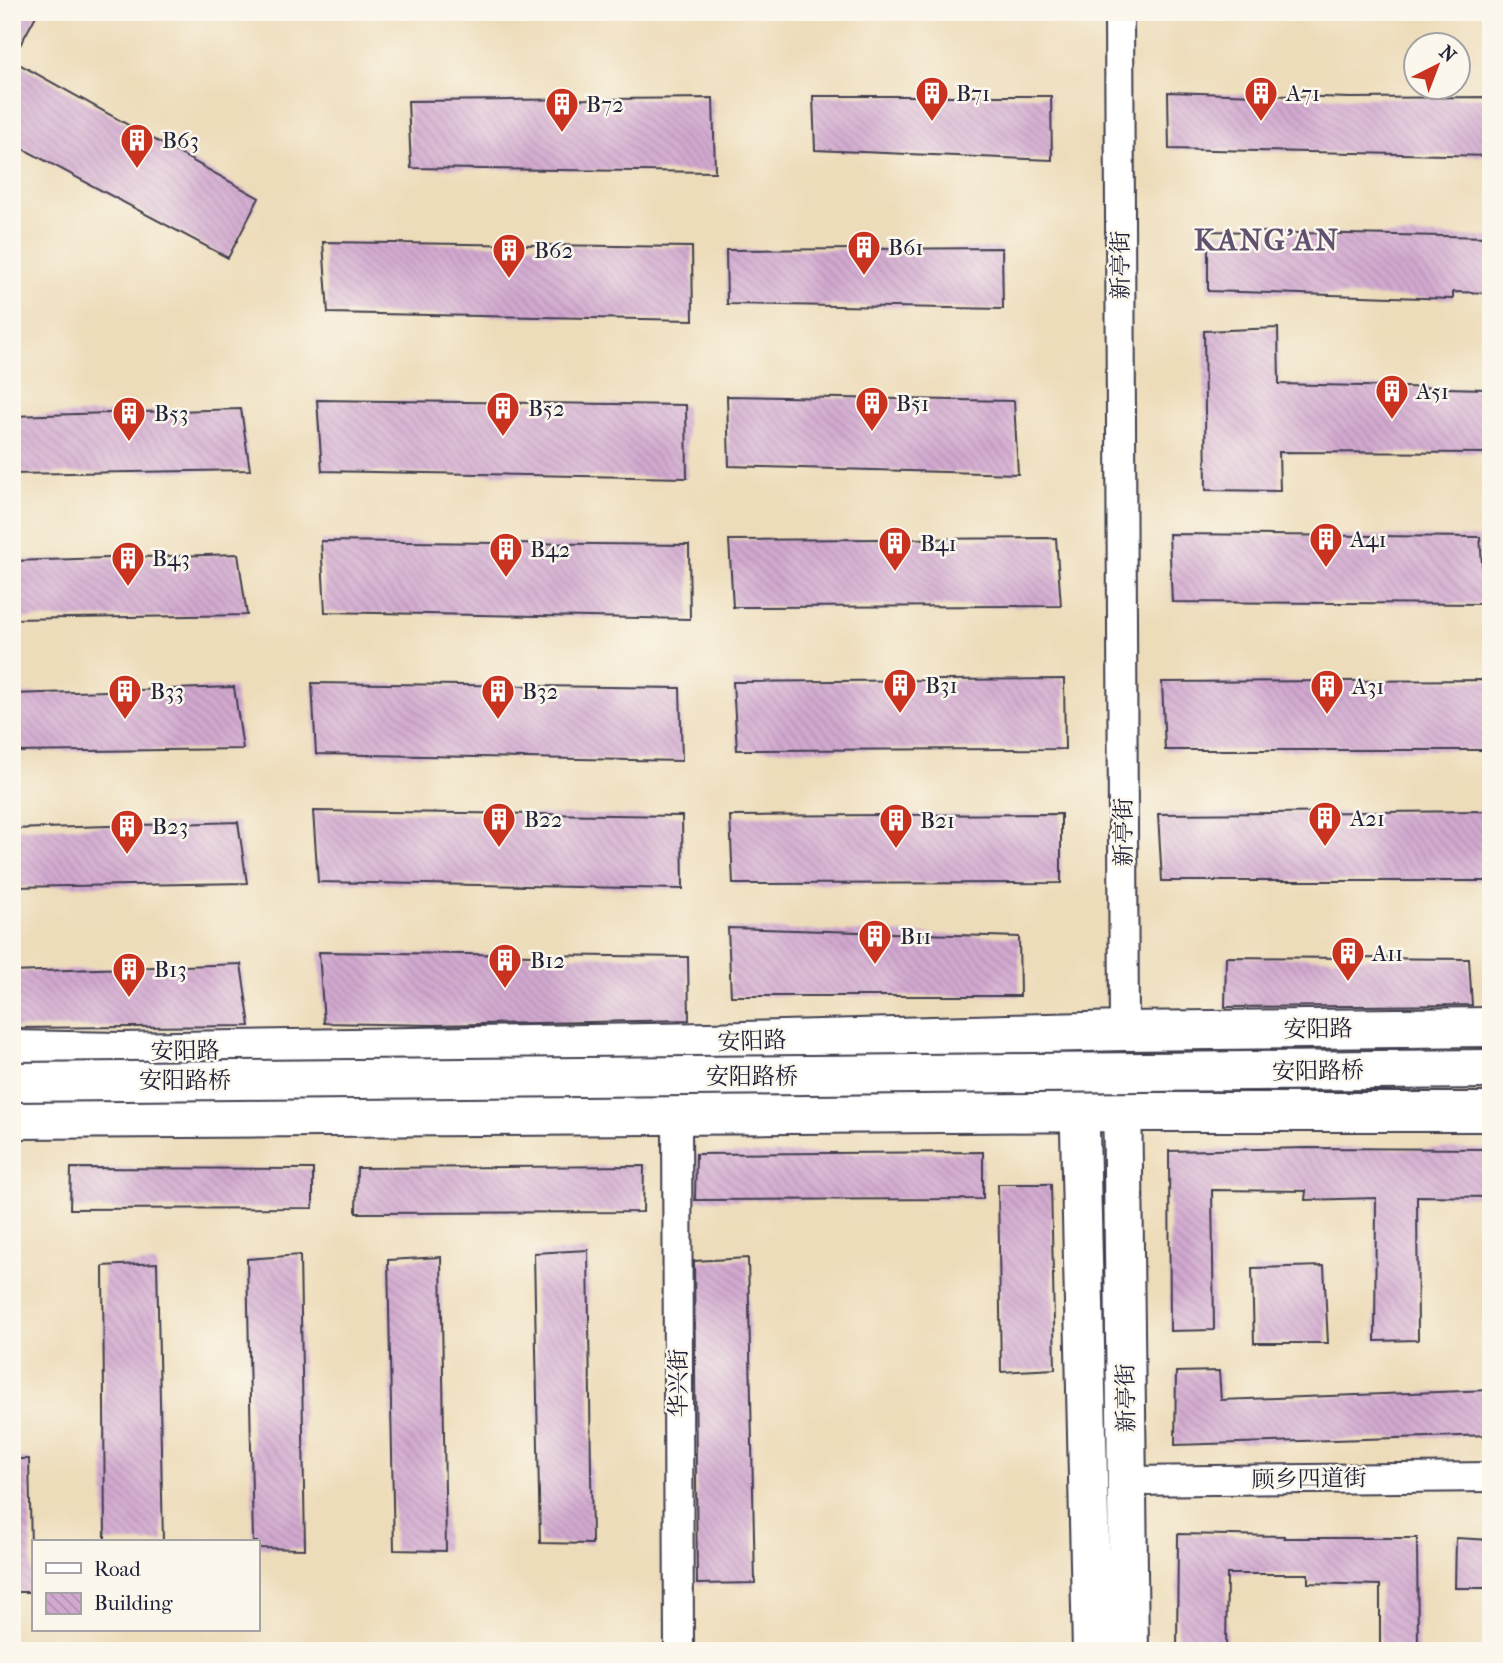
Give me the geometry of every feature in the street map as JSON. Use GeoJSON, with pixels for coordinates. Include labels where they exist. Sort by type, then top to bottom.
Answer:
{"type":"FeatureCollection","features":[{"type":"Feature","properties":{"kind":"main road","name":"安阳路"},"geometry":{"type":"LineString","coordinates":[[12,1050],[121,1052],[708,1042],[1081,1031],[1491,1027]]}},
{"type":"Feature","properties":{"kind":"main road"},"geometry":{"type":"LineString","coordinates":[[1081,1031],[1079,1112],[1092,1651]]}},
{"type":"Feature","properties":{"kind":"main road","name":"新亭街"},"geometry":{"type":"LineString","coordinates":[[1124,1031],[1121,1112],[1129,1651]]}},
{"type":"Feature","properties":{"kind":"main road","name":"安阳路桥"},"geometry":{"type":"LineString","coordinates":[[12,1082],[1491,1069]]}},
{"type":"Feature","properties":{"kind":"main road"},"geometry":{"type":"LineString","coordinates":[[12,1119],[1491,1112]]}},
{"type":"Feature","properties":{"kind":"street","name":"新亭街"},"geometry":{"type":"LineString","coordinates":[[1119,12],[1124,1031]]}},
{"type":"Feature","properties":{"kind":"street","name":"华兴街"},"geometry":{"type":"LineString","coordinates":[[677,1115],[679,1651]]}},
{"type":"Feature","properties":{"kind":"street","name":"顾乡四道街"},"geometry":{"type":"LineString","coordinates":[[1127,1481],[1491,1477]]}},
{"type":"Feature","properties":{"kind":"building"},"geometry":{"type":"Polygon","coordinates":[[[12,12],[38,12],[12,60],[12,12]]]}},
{"type":"Feature","properties":{"kind":"building","name":"B63"},"geometry":{"type":"Polygon","coordinates":[[[12,60],[259,198],[228,258],[12,143],[12,60]]]}},
{"type":"Feature","properties":{"kind":"building"},"geometry":{"type":"Polygon","coordinates":[[[1168,92],[1402,98],[1402,102],[1472,102],[1472,97],[1491,97],[1491,156],[1169,149],[1168,92]]]}},
{"type":"Feature","properties":{"kind":"building","name":"B71"},"geometry":{"type":"Polygon","coordinates":[[[813,96],[1051,96],[1052,160],[815,150],[813,96]]]}},
{"type":"Feature","properties":{"kind":"building","name":"B72"},"geometry":{"type":"Polygon","coordinates":[[[713,98],[715,172],[411,168],[408,101],[713,98]]]}},
{"type":"Feature","properties":{"kind":"building"},"geometry":{"type":"Polygon","coordinates":[[[1208,231],[1491,237],[1491,293],[1453,292],[1453,299],[1208,291],[1208,231]]]}},
{"type":"Feature","properties":{"kind":"building","name":"B62"},"geometry":{"type":"Polygon","coordinates":[[[323,242],[692,247],[693,320],[328,313],[323,242]]]}},
{"type":"Feature","properties":{"kind":"building","name":"B61"},"geometry":{"type":"Polygon","coordinates":[[[1002,248],[1003,309],[727,304],[726,250],[1002,248]]]}},
{"type":"Feature","properties":{"kind":"building"},"geometry":{"type":"Polygon","coordinates":[[[1278,328],[1279,384],[1486,389],[1491,453],[1279,452],[1280,491],[1206,490],[1204,331],[1278,328]]]}},
{"type":"Feature","properties":{"kind":"building","name":"B51"},"geometry":{"type":"Polygon","coordinates":[[[727,396],[1014,401],[1018,474],[729,466],[727,396]]]}},
{"type":"Feature","properties":{"kind":"building","name":"B52"},"geometry":{"type":"Polygon","coordinates":[[[317,400],[686,405],[687,478],[322,471],[317,400]]]}},
{"type":"Feature","properties":{"kind":"building","name":"B53"},"geometry":{"type":"Polygon","coordinates":[[[241,409],[250,470],[12,474],[12,416],[241,409]]]}},
{"type":"Feature","properties":{"kind":"building","name":"A41"},"geometry":{"type":"Polygon","coordinates":[[[1169,534],[1480,537],[1485,604],[1172,602],[1169,534]]]}},
{"type":"Feature","properties":{"kind":"building","name":"B41"},"geometry":{"type":"Polygon","coordinates":[[[1056,538],[1061,606],[733,607],[729,540],[1056,538]]]}},
{"type":"Feature","properties":{"kind":"building","name":"B42"},"geometry":{"type":"Polygon","coordinates":[[[321,541],[689,545],[690,619],[325,612],[321,541]]]}},
{"type":"Feature","properties":{"kind":"building","name":"B43"},"geometry":{"type":"Polygon","coordinates":[[[238,554],[247,615],[12,619],[12,561],[238,554]]]}},
{"type":"Feature","properties":{"kind":"building","name":"B31"},"geometry":{"type":"Polygon","coordinates":[[[1064,679],[1065,749],[737,750],[733,682],[1064,679]]]}},
{"type":"Feature","properties":{"kind":"building","name":"A31"},"geometry":{"type":"Polygon","coordinates":[[[1491,680],[1491,750],[1165,750],[1162,682],[1491,680]]]}},
{"type":"Feature","properties":{"kind":"building","name":"B32"},"geometry":{"type":"Polygon","coordinates":[[[312,683],[680,688],[682,761],[316,754],[312,683]]]}},
{"type":"Feature","properties":{"kind":"building","name":"B33"},"geometry":{"type":"Polygon","coordinates":[[[234,687],[243,749],[12,752],[12,694],[234,687]]]}},
{"type":"Feature","properties":{"kind":"building","name":"B22"},"geometry":{"type":"Polygon","coordinates":[[[313,811],[682,816],[683,889],[318,882],[313,811]]]}},
{"type":"Feature","properties":{"kind":"building","name":"A21"},"geometry":{"type":"Polygon","coordinates":[[[1490,811],[1490,881],[1162,881],[1158,814],[1490,811]]]}},
{"type":"Feature","properties":{"kind":"building","name":"B21"},"geometry":{"type":"Polygon","coordinates":[[[1061,814],[1061,883],[733,884],[730,816],[1061,814]]]}},
{"type":"Feature","properties":{"kind":"building","name":"B23"},"geometry":{"type":"Polygon","coordinates":[[[238,822],[247,883],[12,887],[12,829],[238,822]]]}},
{"type":"Feature","properties":{"kind":"building","name":"B11"},"geometry":{"type":"Polygon","coordinates":[[[728,928],[1019,937],[1020,996],[731,996],[728,928]]]}},
{"type":"Feature","properties":{"kind":"building","name":"B12"},"geometry":{"type":"Polygon","coordinates":[[[319,952],[688,957],[689,1020],[433,1025],[324,1023],[319,952]]]}},
{"type":"Feature","properties":{"kind":"building","name":"A11"},"geometry":{"type":"Polygon","coordinates":[[[1226,957],[1469,959],[1472,1005],[1225,1007],[1226,957]]]}},
{"type":"Feature","properties":{"kind":"building","name":"B13"},"geometry":{"type":"Polygon","coordinates":[[[241,964],[250,1026],[12,1028],[12,972],[241,964]]]}},
{"type":"Feature","properties":{"kind":"building"},"geometry":{"type":"Polygon","coordinates":[[[1306,1148],[1491,1149],[1491,1197],[1417,1196],[1418,1340],[1375,1341],[1376,1198],[1305,1200],[1306,1191],[1212,1190],[1214,1330],[1170,1331],[1169,1151],[1306,1148]]]}},
{"type":"Feature","properties":{"kind":"building"},"geometry":{"type":"Polygon","coordinates":[[[983,1152],[983,1199],[695,1200],[696,1154],[983,1152]]]}},
{"type":"Feature","properties":{"kind":"building"},"geometry":{"type":"Polygon","coordinates":[[[644,1166],[643,1212],[356,1213],[357,1168],[644,1166]]]}},
{"type":"Feature","properties":{"kind":"building"},"geometry":{"type":"Polygon","coordinates":[[[71,1168],[313,1169],[313,1208],[70,1209],[71,1168]]]}},
{"type":"Feature","properties":{"kind":"building"},"geometry":{"type":"Polygon","coordinates":[[[998,1184],[1051,1184],[1055,1369],[1001,1372],[998,1184]]]}},
{"type":"Feature","properties":{"kind":"building"},"geometry":{"type":"Polygon","coordinates":[[[588,1250],[592,1544],[540,1543],[534,1253],[588,1250]]]}},
{"type":"Feature","properties":{"kind":"building"},"geometry":{"type":"Polygon","coordinates":[[[300,1255],[305,1549],[259,1548],[259,1540],[253,1540],[247,1259],[300,1255]]]}},
{"type":"Feature","properties":{"kind":"building"},"geometry":{"type":"Polygon","coordinates":[[[441,1257],[446,1551],[394,1550],[388,1260],[441,1257]]]}},
{"type":"Feature","properties":{"kind":"building"},"geometry":{"type":"Polygon","coordinates":[[[748,1258],[755,1583],[697,1584],[694,1261],[748,1258]]]}},
{"type":"Feature","properties":{"kind":"building"},"geometry":{"type":"Polygon","coordinates":[[[157,1263],[163,1540],[105,1540],[103,1266],[157,1263]]]}},
{"type":"Feature","properties":{"kind":"building"},"geometry":{"type":"Polygon","coordinates":[[[1324,1266],[1328,1343],[1254,1343],[1252,1268],[1324,1266]]]}},
{"type":"Feature","properties":{"kind":"building"},"geometry":{"type":"Polygon","coordinates":[[[1219,1371],[1221,1400],[1491,1390],[1491,1435],[1175,1445],[1176,1372],[1219,1371]]]}},
{"type":"Feature","properties":{"kind":"building"},"geometry":{"type":"Polygon","coordinates":[[[12,1459],[29,1459],[32,1592],[12,1592],[12,1459]]]}},
{"type":"Feature","properties":{"kind":"building"},"geometry":{"type":"Polygon","coordinates":[[[1178,1534],[1284,1538],[1417,1538],[1418,1651],[1380,1651],[1380,1585],[1308,1583],[1308,1574],[1227,1574],[1226,1651],[1177,1651],[1178,1534]]]}},
{"type":"Feature","properties":{"kind":"building"},"geometry":{"type":"Polygon","coordinates":[[[1456,1538],[1491,1540],[1491,1588],[1455,1588],[1456,1538]]]}},
{"type":"Feature","properties":{"kind":"place","name":"B71"},"geometry":{"type":"Point","coordinates":[932,123]}},
{"type":"Feature","properties":{"kind":"place","name":"A71"},"geometry":{"type":"Point","coordinates":[1261,123]}},
{"type":"Feature","properties":{"kind":"place","name":"B72"},"geometry":{"type":"Point","coordinates":[562,134]}},
{"type":"Feature","properties":{"kind":"place","name":"B63"},"geometry":{"type":"Point","coordinates":[137,170]}},
{"type":"Feature","properties":{"kind":"place","name":"B61"},"geometry":{"type":"Point","coordinates":[864,277]}},
{"type":"Feature","properties":{"kind":"place","name":"B62"},"geometry":{"type":"Point","coordinates":[509,280]}},
{"type":"Feature","properties":{"kind":"place","name":"A51"},"geometry":{"type":"Point","coordinates":[1392,421]}},
{"type":"Feature","properties":{"kind":"place","name":"B51"},"geometry":{"type":"Point","coordinates":[872,433]}},
{"type":"Feature","properties":{"kind":"place","name":"B52"},"geometry":{"type":"Point","coordinates":[503,438]}},
{"type":"Feature","properties":{"kind":"place","name":"B53"},"geometry":{"type":"Point","coordinates":[129,443]}},
{"type":"Feature","properties":{"kind":"place","name":"A41"},"geometry":{"type":"Point","coordinates":[1326,569]}},
{"type":"Feature","properties":{"kind":"place","name":"B41"},"geometry":{"type":"Point","coordinates":[895,573]}},
{"type":"Feature","properties":{"kind":"place","name":"B42"},"geometry":{"type":"Point","coordinates":[506,579]}},
{"type":"Feature","properties":{"kind":"place","name":"B43"},"geometry":{"type":"Point","coordinates":[128,588]}},
{"type":"Feature","properties":{"kind":"place","name":"B31"},"geometry":{"type":"Point","coordinates":[900,715]}},
{"type":"Feature","properties":{"kind":"place","name":"A31"},"geometry":{"type":"Point","coordinates":[1327,716]}},
{"type":"Feature","properties":{"kind":"place","name":"B33"},"geometry":{"type":"Point","coordinates":[125,721]}},
{"type":"Feature","properties":{"kind":"place","name":"B32"},"geometry":{"type":"Point","coordinates":[498,721]}},
{"type":"Feature","properties":{"kind":"place","name":"A21"},"geometry":{"type":"Point","coordinates":[1325,848]}},
{"type":"Feature","properties":{"kind":"place","name":"B22"},"geometry":{"type":"Point","coordinates":[499,849]}},
{"type":"Feature","properties":{"kind":"place","name":"B21"},"geometry":{"type":"Point","coordinates":[896,850]}},
{"type":"Feature","properties":{"kind":"place","name":"B23"},"geometry":{"type":"Point","coordinates":[127,856]}},
{"type":"Feature","properties":{"kind":"place","name":"B11"},"geometry":{"type":"Point","coordinates":[875,966]}},
{"type":"Feature","properties":{"kind":"place","name":"A11"},"geometry":{"type":"Point","coordinates":[1348,983]}},
{"type":"Feature","properties":{"kind":"place","name":"B12"},"geometry":{"type":"Point","coordinates":[505,990]}},
{"type":"Feature","properties":{"kind":"place","name":"B13"},"geometry":{"type":"Point","coordinates":[129,999]}},
{"type":"Feature","properties":{"kind":"district","name":"KANG'AN"},"geometry":{"type":"Point","coordinates":[1267,240]}}]}
